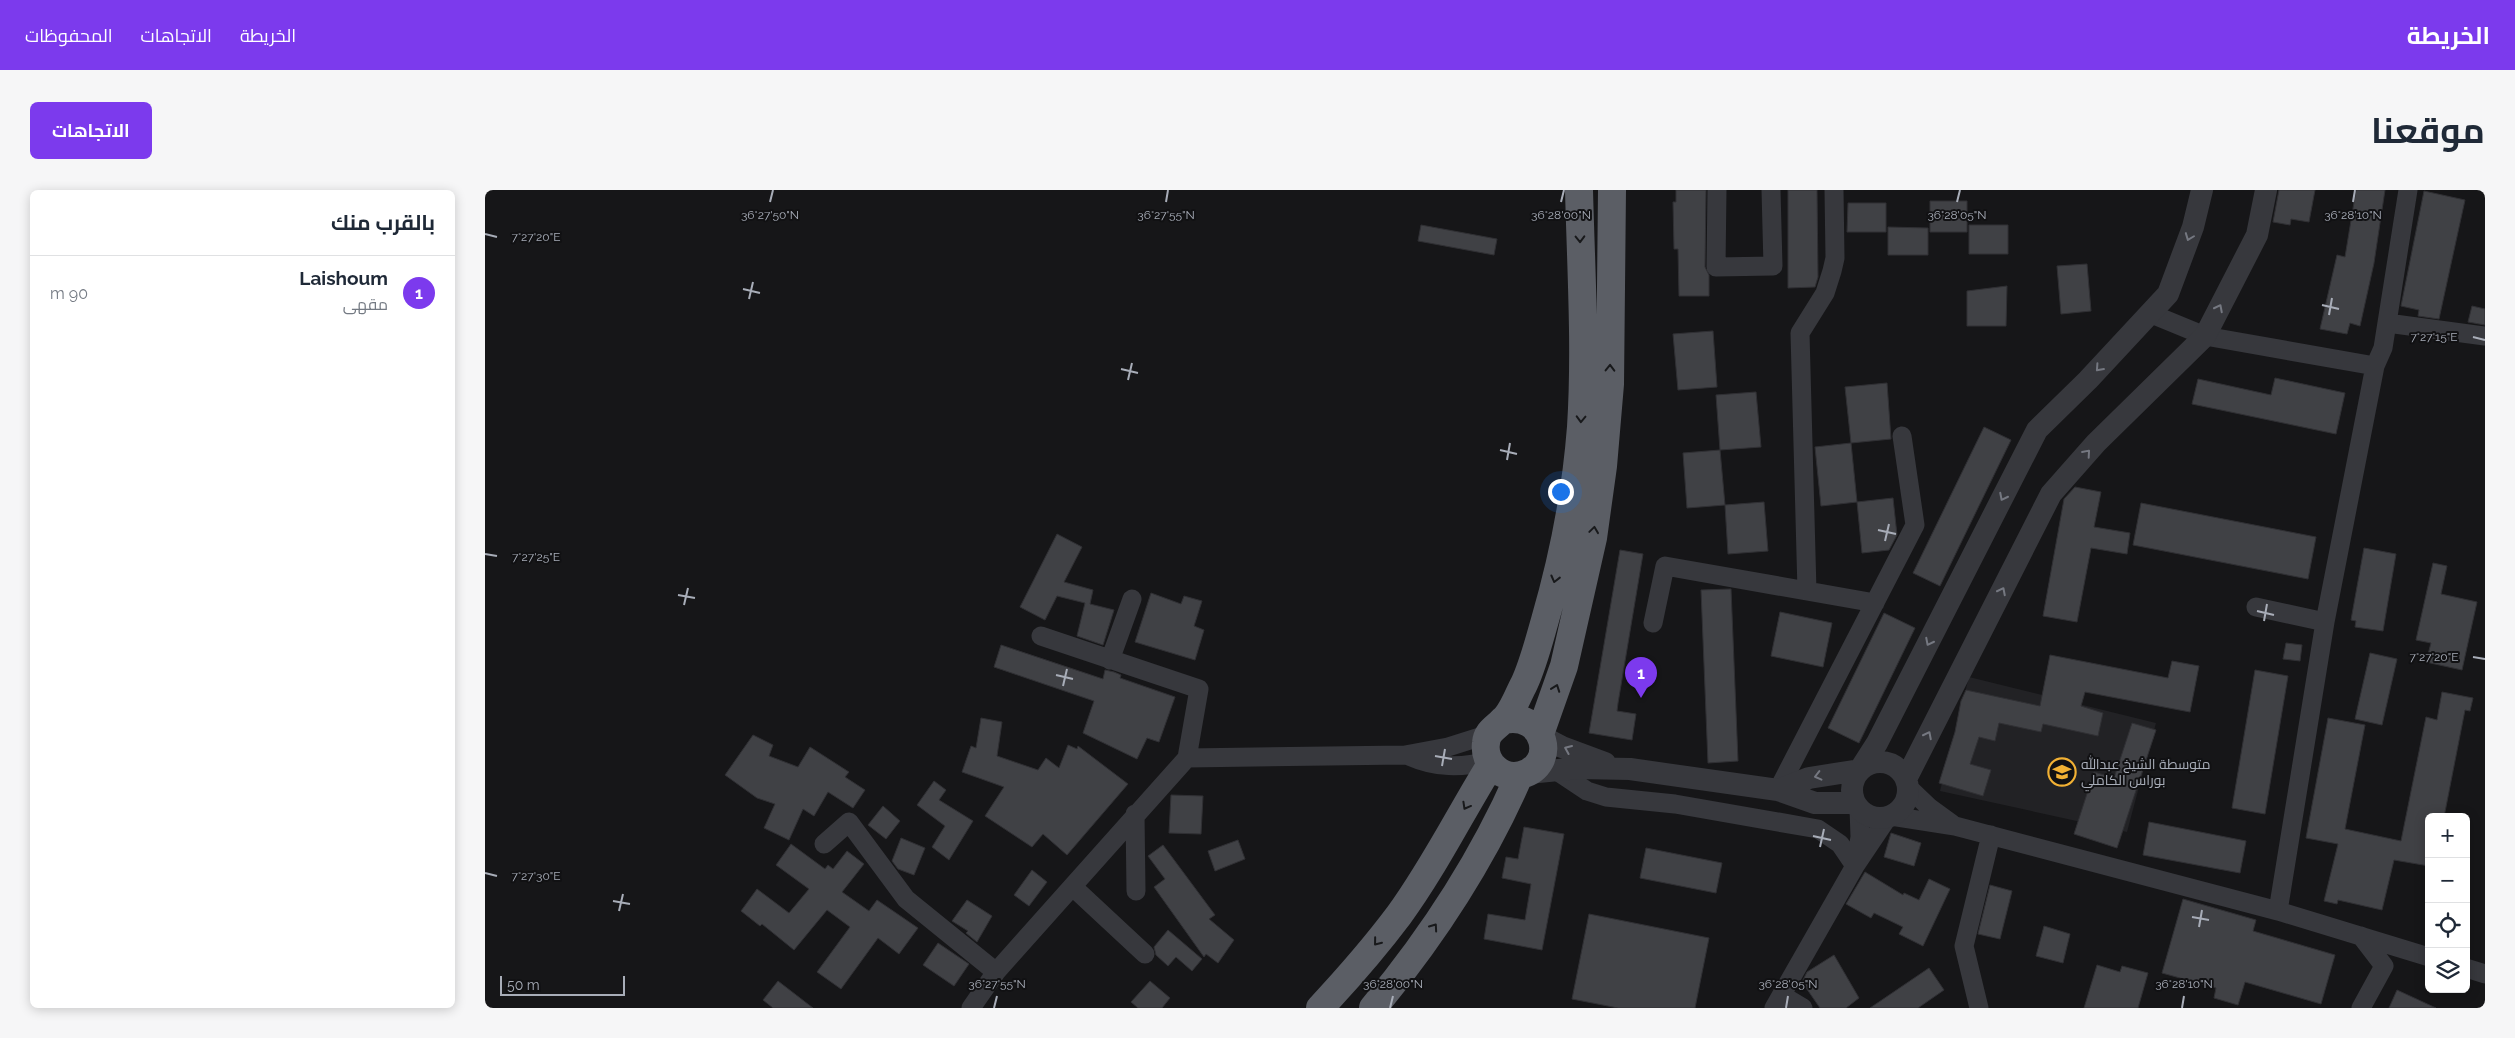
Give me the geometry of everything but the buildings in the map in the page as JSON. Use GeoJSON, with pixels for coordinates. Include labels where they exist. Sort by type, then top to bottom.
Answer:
{"type":"FeatureCollection","features":[{"type":"Feature","properties":{"kind":"highway"},"geometry":{"type":"LineString","coordinates":[[1534,773],[1508,776],[1498,772],[1490,763],[1486,752],[1496,727],[1524,683],[1545,620],[1564,546],[1581,428],[1583,362],[1579,190]]}},
{"type":"Feature","properties":{"kind":"highway"},"geometry":{"type":"LineString","coordinates":[[1373,1008],[1406,969],[1477,863],[1498,824],[1534,773],[1543,753],[1541,735],[1565,666],[1593,538],[1603,466],[1610,384],[1612,190]]}},
{"type":"Feature","properties":{"kind":"highway"},"geometry":{"type":"LineString","coordinates":[[1496,727],[1521,719],[1535,727],[1541,735]]}},
{"type":"Feature","properties":{"kind":"highway"},"geometry":{"type":"LineString","coordinates":[[1320,1008],[1347,980],[1400,914],[1444,845],[1490,763]]}},
{"type":"Feature","properties":{"kind":"street"},"geometry":{"type":"LineString","coordinates":[[1717,190],[1715,267],[1773,266],[1771,190]]}},
{"type":"Feature","properties":{"kind":"street"},"geometry":{"type":"LineString","coordinates":[[1807,591],[1800,333],[1825,294],[1832,271],[1835,258],[1834,190]]}},
{"type":"Feature","properties":{"kind":"street"},"geometry":{"type":"LineString","coordinates":[[1855,866],[1860,838],[1857,806],[1852,786],[1877,743],[2037,430],[2088,380],[2168,294],[2193,227],[2202,190]]}},
{"type":"Feature","properties":{"kind":"street"},"geometry":{"type":"LineString","coordinates":[[1803,1008],[1778,1002],[1855,866],[1889,816],[1904,804],[1907,783],[2051,494],[2096,443],[2205,336],[2257,235],[2266,190]]}},
{"type":"Feature","properties":{"kind":"street"},"geometry":{"type":"LineString","coordinates":[[2277,911],[2325,622],[2375,366],[2383,348],[2408,190]]}},
{"type":"Feature","properties":{"kind":"street"},"geometry":{"type":"LineString","coordinates":[[2149,313],[2205,336],[2375,366]]}},
{"type":"Feature","properties":{"kind":"street"},"geometry":{"type":"LineString","coordinates":[[2387,323],[2485,336]]}},
{"type":"Feature","properties":{"kind":"street"},"geometry":{"type":"LineString","coordinates":[[1778,790],[1915,525],[1901,436]]}},
{"type":"Feature","properties":{"kind":"street"},"geometry":{"type":"LineString","coordinates":[[1653,623],[1665,566],[1875,603]]}},
{"type":"Feature","properties":{"kind":"street"},"geometry":{"type":"LineString","coordinates":[[1111,660],[1132,598]]}},
{"type":"Feature","properties":{"kind":"street"},"geometry":{"type":"LineString","coordinates":[[2256,607],[2325,622]]}},
{"type":"Feature","properties":{"kind":"street"},"geometry":{"type":"LineString","coordinates":[[971,1008],[996,972],[1073,887],[1135,814],[1187,758],[1199,689],[1041,636]]}},
{"type":"Feature","properties":{"kind":"street"},"geometry":{"type":"LineString","coordinates":[[1187,758],[1405,755],[1448,747],[1496,727]]}},
{"type":"Feature","properties":{"kind":"street"},"geometry":{"type":"LineString","coordinates":[[1541,735],[1584,756],[1630,770],[1778,790],[1815,803],[1857,806],[1869,816],[1889,816],[1955,826],[2277,911],[2425,956]]}},
{"type":"Feature","properties":{"kind":"street"},"geometry":{"type":"LineString","coordinates":[[1405,755],[1432,764],[1447,766],[1490,763]]}},
{"type":"Feature","properties":{"kind":"street"},"geometry":{"type":"LineString","coordinates":[[1778,790],[1818,776],[1861,769],[1869,764],[1887,762],[1901,771],[1907,783],[1930,808],[1955,826]]}},
{"type":"Feature","properties":{"kind":"street"},"geometry":{"type":"LineString","coordinates":[[1534,773],[1630,770]]}},
{"type":"Feature","properties":{"kind":"street"},"geometry":{"type":"LineString","coordinates":[[1534,773],[1606,797],[1675,804],[1818,829],[1840,844],[1855,866]]}},
{"type":"Feature","properties":{"kind":"street"},"geometry":{"type":"LineString","coordinates":[[1135,814],[1136,891]]}},
{"type":"Feature","properties":{"kind":"street"},"geometry":{"type":"LineString","coordinates":[[824,844],[849,822],[906,899],[996,972]]}},
{"type":"Feature","properties":{"kind":"street"},"geometry":{"type":"LineString","coordinates":[[1979,1008],[1964,946],[1991,835]]}},
{"type":"Feature","properties":{"kind":"street"},"geometry":{"type":"LineString","coordinates":[[1073,887],[1145,954]]}},
{"type":"Feature","properties":{"kind":"street"},"geometry":{"type":"LineString","coordinates":[[2361,936],[2384,966],[2361,1008]]}},
{"type":"Feature","properties":{"kind":"street"},"geometry":{"type":"LineString","coordinates":[[2470,969],[2485,974]]}},
{"type":"Feature","properties":{"kind":"shaded area"},"geometry":{"type":"Polygon","coordinates":[[[1969,677],[2156,723],[2127,832],[1940,791],[1969,677]]]}},
{"type":"Feature","properties":{"kind":"place","name":"Laishoum"},"geometry":{"type":"Point","coordinates":[1641,698]}},
{"type":"Feature","properties":{"kind":"place","name":"متوسطة الشيخ عبدالله بوراس الكاملي"},"geometry":{"type":"Point","coordinates":[2062,772]}}]}
